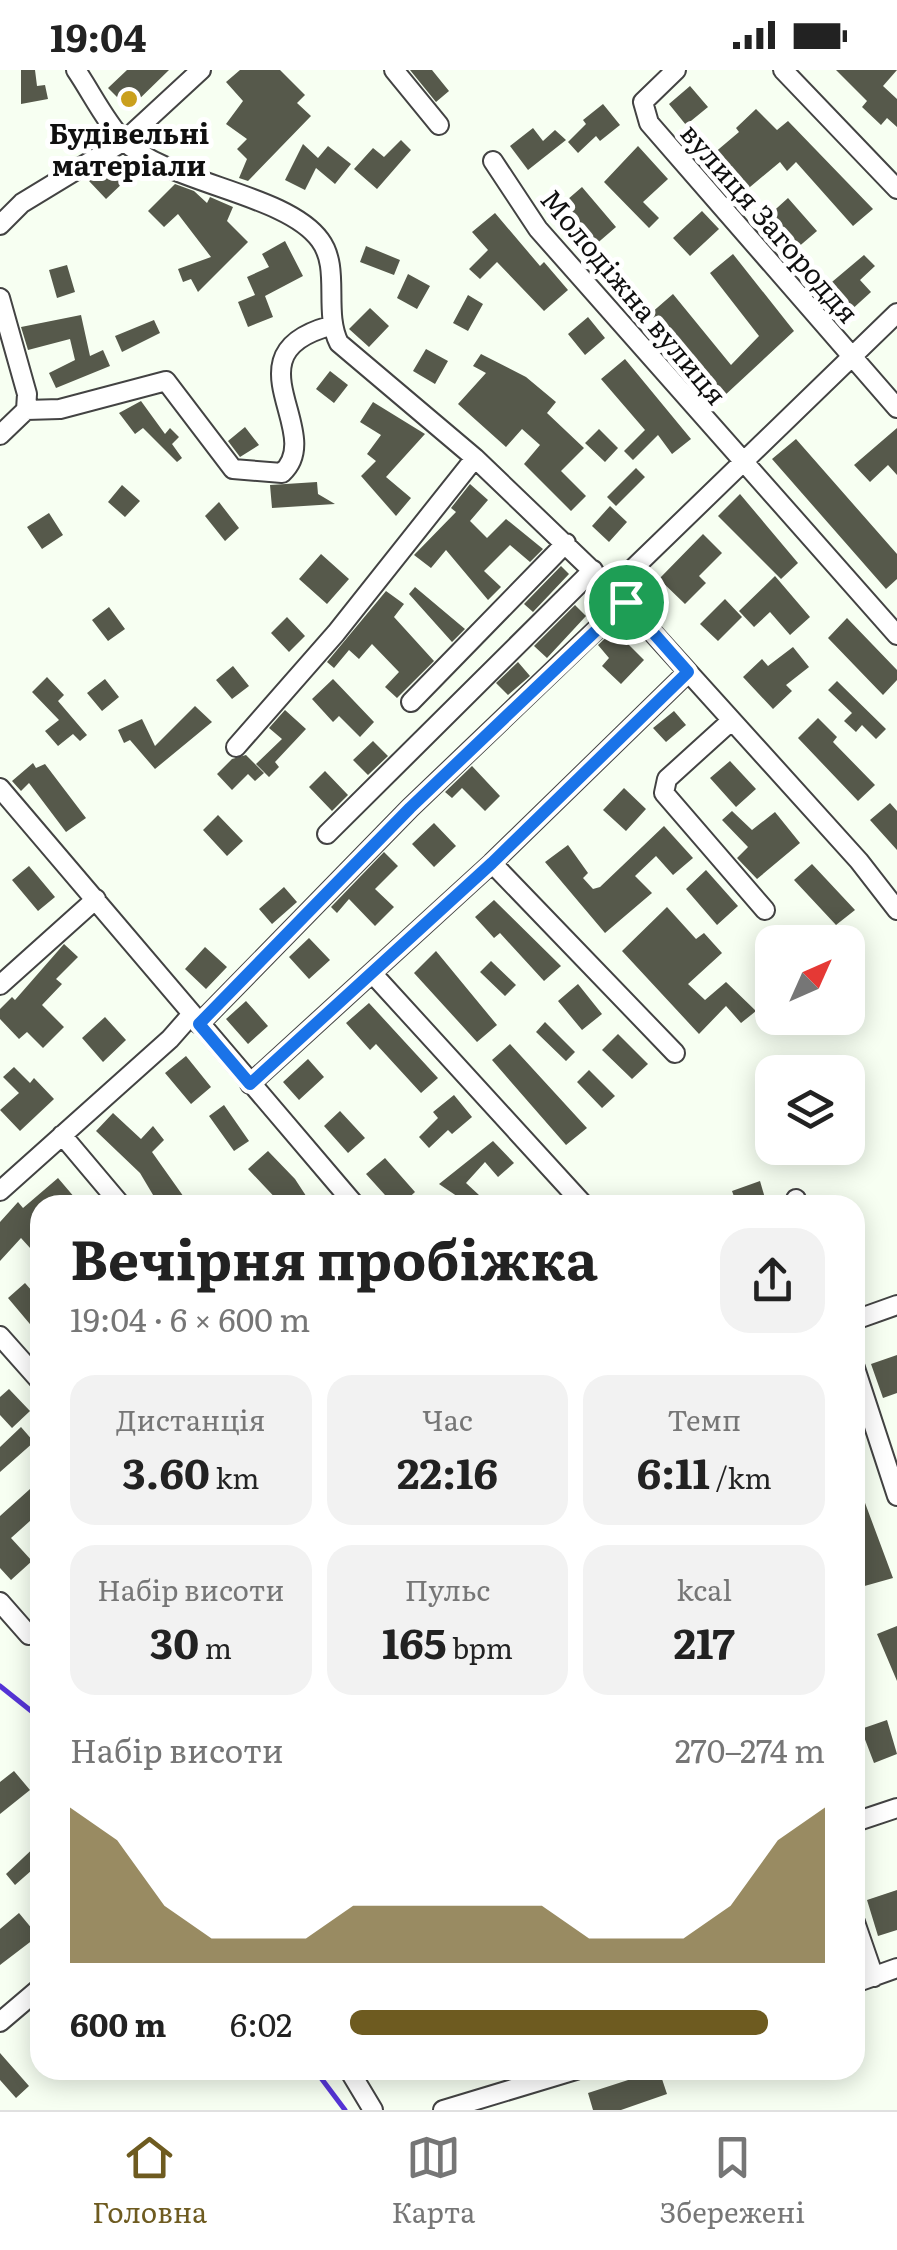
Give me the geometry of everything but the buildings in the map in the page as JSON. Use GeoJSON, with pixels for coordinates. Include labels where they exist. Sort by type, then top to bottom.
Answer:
{"type":"FeatureCollection","features":[{"type":"Feature","properties":{"kind":"street"},"geometry":{"type":"LineString","coordinates":[[76,70],[124,141],[176,169],[283,214],[319,237],[329,264],[330,326],[344,348],[475,458],[619,596],[859,860],[897,910]]}},
{"type":"Feature","properties":{"kind":"street"},"geometry":{"type":"LineString","coordinates":[[0,224],[22,203],[124,141],[202,70]]}},
{"type":"Feature","properties":{"kind":"street"},"geometry":{"type":"LineString","coordinates":[[394,70],[438,125]]}},
{"type":"Feature","properties":{"kind":"street","name":"вулиця Загороддя"},"geometry":{"type":"LineString","coordinates":[[676,70],[643,102],[648,123],[897,408]]}},
{"type":"Feature","properties":{"kind":"street"},"geometry":{"type":"LineString","coordinates":[[783,70],[893,176]]}},
{"type":"Feature","properties":{"kind":"street","name":"Молодіжна вулиця"},"geometry":{"type":"LineString","coordinates":[[493,162],[538,229],[740,462],[897,635]]}},
{"type":"Feature","properties":{"kind":"street"},"geometry":{"type":"LineString","coordinates":[[0,198],[22,203]]}},
{"type":"Feature","properties":{"kind":"street"},"geometry":{"type":"LineString","coordinates":[[0,298],[26,381],[26,410]]}},
{"type":"Feature","properties":{"kind":"street"},"geometry":{"type":"LineString","coordinates":[[0,1190],[196,1019],[619,596],[740,462],[897,313]]}},
{"type":"Feature","properties":{"kind":"street"},"geometry":{"type":"LineString","coordinates":[[234,469],[270,475],[288,467],[292,443],[282,384],[284,356],[296,339],[330,326]]}},
{"type":"Feature","properties":{"kind":"street"},"geometry":{"type":"LineString","coordinates":[[0,434],[26,410],[60,409],[166,380],[249,486]]}},
{"type":"Feature","properties":{"kind":"street"},"geometry":{"type":"LineString","coordinates":[[236,747],[336,634],[475,458]]}},
{"type":"Feature","properties":{"kind":"street"},"geometry":{"type":"LineString","coordinates":[[411,702],[566,543]]}},
{"type":"Feature","properties":{"kind":"street"},"geometry":{"type":"LineString","coordinates":[[326,834],[593,570]]}},
{"type":"Feature","properties":{"kind":"street"},"geometry":{"type":"LineString","coordinates":[[250,1084],[492,863],[688,672]]}},
{"type":"Feature","properties":{"kind":"street"},"geometry":{"type":"LineString","coordinates":[[732,721],[667,780],[664,793],[765,910]]}},
{"type":"Feature","properties":{"kind":"street"},"geometry":{"type":"LineString","coordinates":[[0,788],[346,1195]]}},
{"type":"Feature","properties":{"kind":"street"},"geometry":{"type":"LineString","coordinates":[[492,863],[675,1053]]}},
{"type":"Feature","properties":{"kind":"street"},"geometry":{"type":"LineString","coordinates":[[0,985],[96,899]]}},
{"type":"Feature","properties":{"kind":"street"},"geometry":{"type":"LineString","coordinates":[[372,973],[575,1195]]}},
{"type":"Feature","properties":{"kind":"street"},"geometry":{"type":"LineString","coordinates":[[62,1135],[113,1195]]}},
{"type":"Feature","properties":{"kind":"street"},"geometry":{"type":"LineString","coordinates":[[865,1316],[897,1305]]}},
{"type":"Feature","properties":{"kind":"street"},"geometry":{"type":"LineString","coordinates":[[0,1336],[30,1370]]}},
{"type":"Feature","properties":{"kind":"street"},"geometry":{"type":"LineString","coordinates":[[865,1398],[897,1496]]}},
{"type":"Feature","properties":{"kind":"street"},"geometry":{"type":"LineString","coordinates":[[0,1602],[30,1634]]}},
{"type":"Feature","properties":{"kind":"street"},"geometry":{"type":"LineString","coordinates":[[865,1819],[897,1808]]}},
{"type":"Feature","properties":{"kind":"street"},"geometry":{"type":"LineString","coordinates":[[865,1950],[874,1976]]}},
{"type":"Feature","properties":{"kind":"street"},"geometry":{"type":"LineString","coordinates":[[865,1979],[897,1968]]}},
{"type":"Feature","properties":{"kind":"street"},"geometry":{"type":"LineString","coordinates":[[0,2022],[30,1996]]}},
{"type":"Feature","properties":{"kind":"street"},"geometry":{"type":"LineString","coordinates":[[355,2080],[373,2110]]}},
{"type":"Feature","properties":{"kind":"street"},"geometry":{"type":"LineString","coordinates":[[443,2110],[543,2080]]}},
{"type":"Feature","properties":{"kind":"waterway"},"geometry":{"type":"LineString","coordinates":[[0,1686],[30,1710]]}},
{"type":"Feature","properties":{"kind":"waterway"},"geometry":{"type":"LineString","coordinates":[[322,2080],[345,2110]]}},
{"type":"Feature","properties":{"kind":"place","name":"Будівельні матеріали"},"geometry":{"type":"Point","coordinates":[129,99]}},
{"type":"Feature","properties":{"kind":"route"},"geometry":{"type":"LineString","coordinates":[[626,602],[688,672],[492,863],[250,1084],[199,1024],[410,808],[626,602]]}}]}
